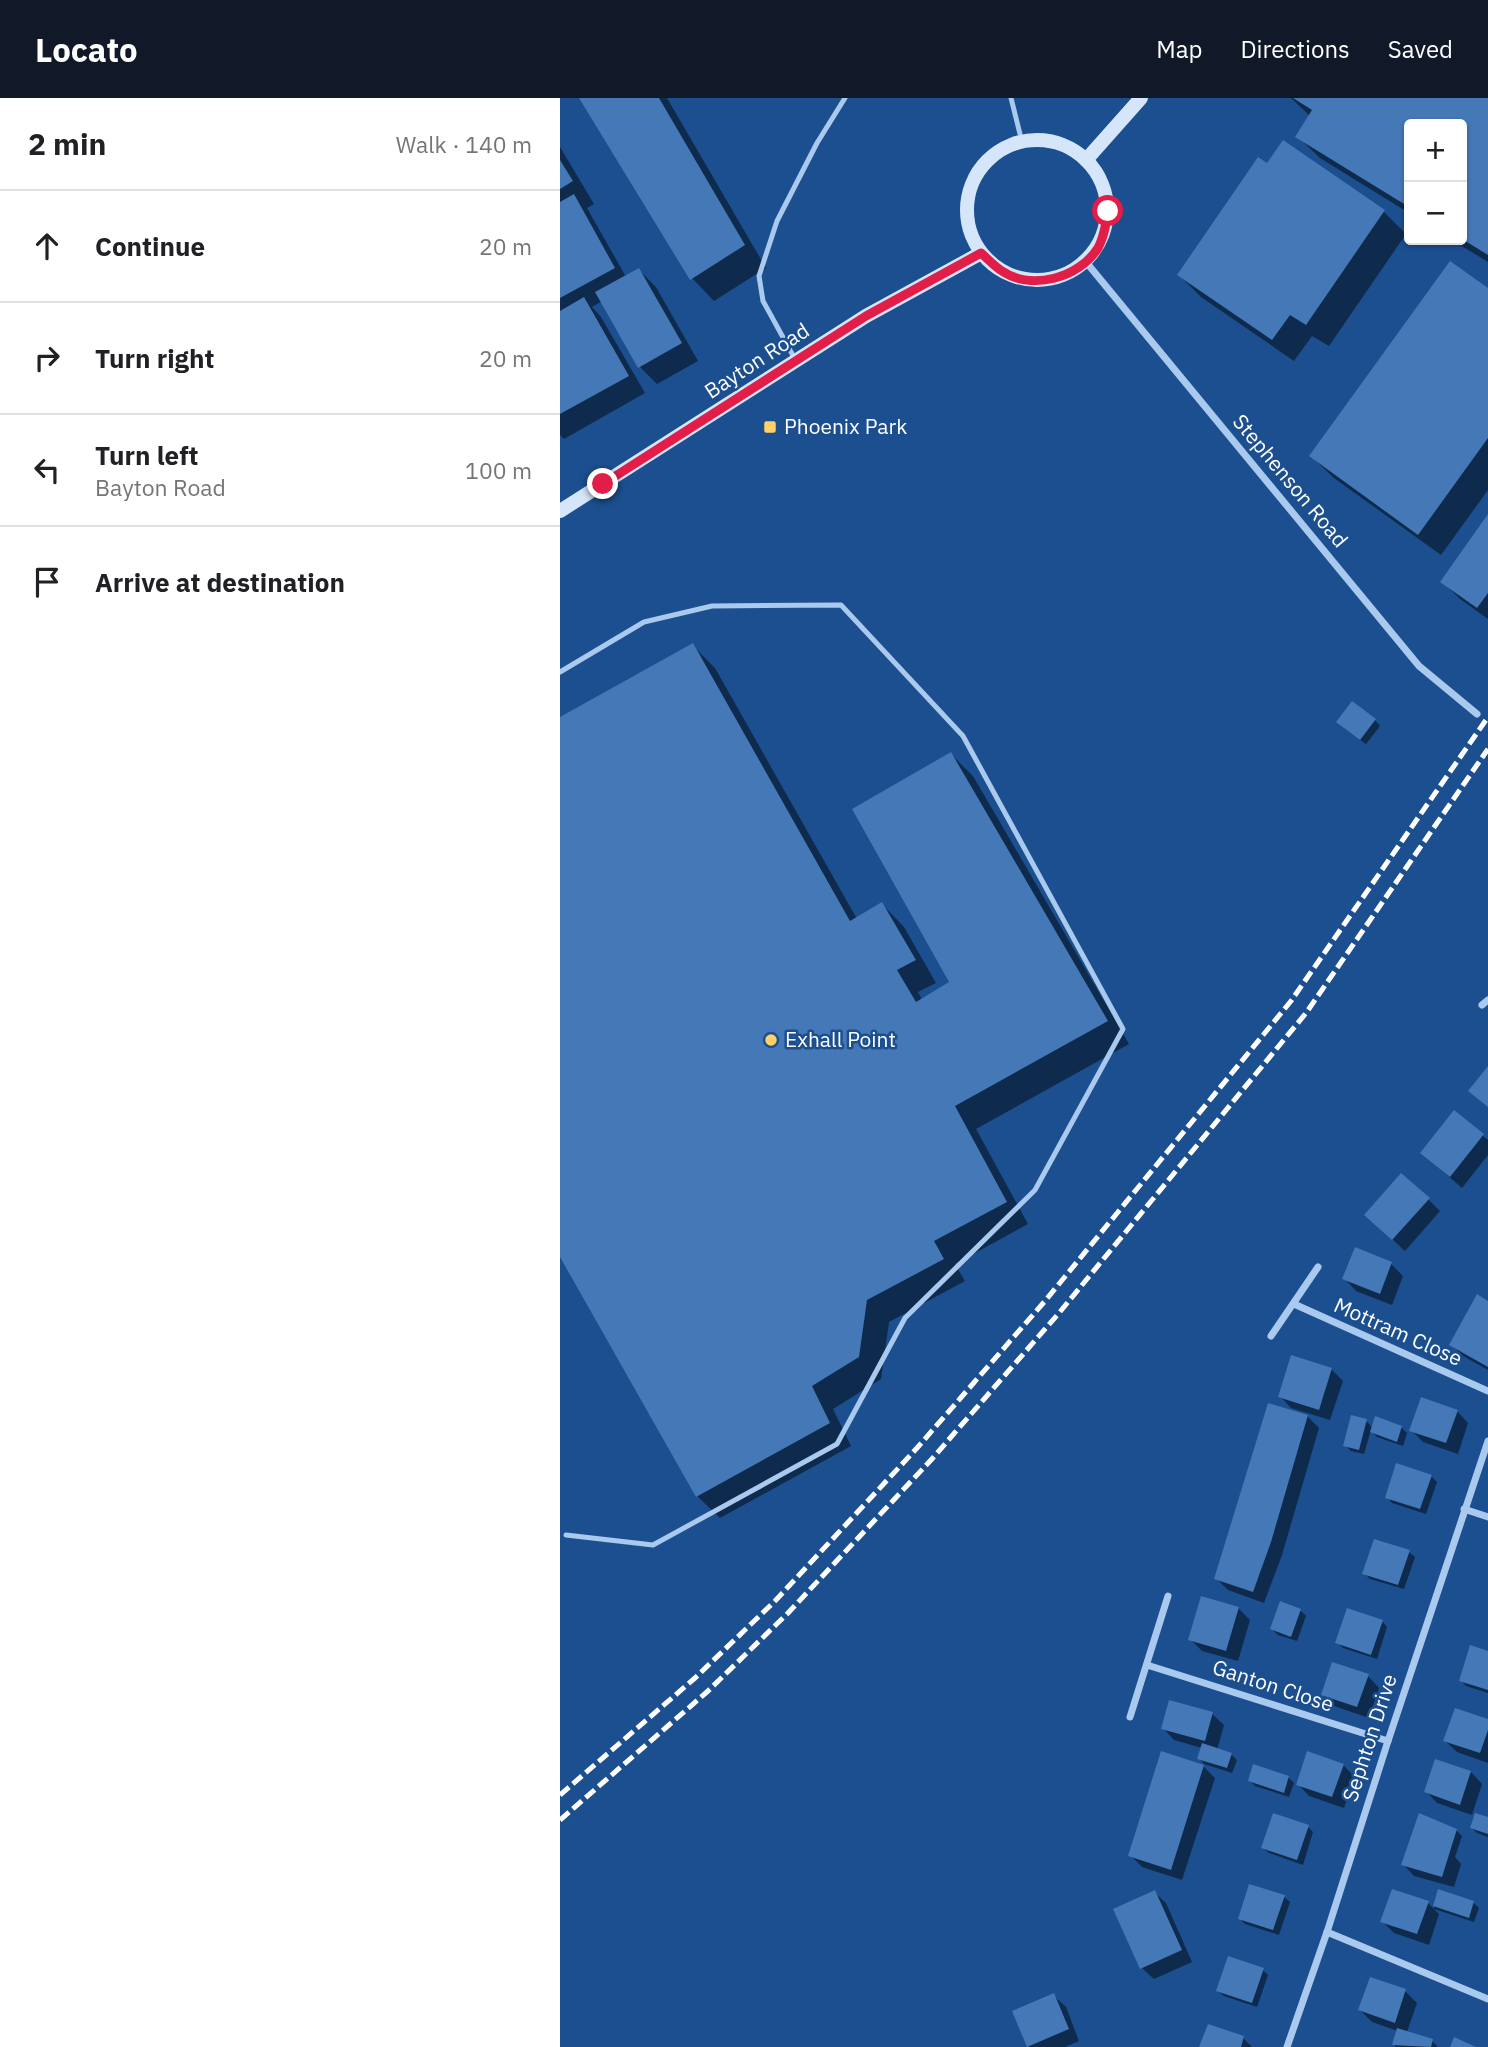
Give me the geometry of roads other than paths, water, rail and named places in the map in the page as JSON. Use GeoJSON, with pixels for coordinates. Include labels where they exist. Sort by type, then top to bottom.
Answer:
{"type":"FeatureCollection","features":[{"type":"Feature","properties":{"kind":"street"},"geometry":{"type":"LineString","coordinates":[[1086,160],[1141,98]]}},
{"type":"Feature","properties":{"kind":"street"},"geometry":{"type":"LineString","coordinates":[[1045,141],[1067,147],[1086,160],[1102,183],[1108,211],[1105,230],[1098,247],[1086,262],[1061,277],[1031,281],[1003,272],[981,253],[970,233],[967,209],[971,187],[982,166],[1000,151],[1021,142],[1045,141]]}},
{"type":"Feature","properties":{"kind":"street","name":"Bayton Road"},"geometry":{"type":"LineString","coordinates":[[560,511],[866,316],[981,253]]}},
{"type":"Feature","properties":{"kind":"street","name":"Stephenson Road"},"geometry":{"type":"LineString","coordinates":[[1086,262],[1419,666],[1476,714]]}},
{"type":"Feature","properties":{"kind":"street"},"geometry":{"type":"LineString","coordinates":[[1271,1336],[1318,1267]]}},
{"type":"Feature","properties":{"kind":"street","name":"Mottram Close"},"geometry":{"type":"LineString","coordinates":[[1294,1304],[1488,1391]]}},
{"type":"Feature","properties":{"kind":"street","name":"Sephton Drive"},"geometry":{"type":"LineString","coordinates":[[1287,2047],[1488,1441]]}},
{"type":"Feature","properties":{"kind":"street"},"geometry":{"type":"LineString","coordinates":[[1464,1509],[1488,1517]]}},
{"type":"Feature","properties":{"kind":"street"},"geometry":{"type":"LineString","coordinates":[[1130,1717],[1168,1597]]}},
{"type":"Feature","properties":{"kind":"street","name":"Ganton Close"},"geometry":{"type":"LineString","coordinates":[[1147,1665],[1388,1741]]}},
{"type":"Feature","properties":{"kind":"street"},"geometry":{"type":"LineString","coordinates":[[1327,1932],[1488,1998]]}},
{"type":"Feature","properties":{"kind":"lane"},"geometry":{"type":"LineString","coordinates":[[796,360],[763,301],[758,276],[776,221],[817,143],[845,98]]}},
{"type":"Feature","properties":{"kind":"lane"},"geometry":{"type":"LineString","coordinates":[[1011,98],[1021,142]]}},
{"type":"Feature","properties":{"kind":"lane"},"geometry":{"type":"LineString","coordinates":[[560,672],[644,622],[712,606],[841,605],[964,736],[1123,1029],[1035,1190],[905,1318],[837,1444],[653,1545],[566,1535]]}},
{"type":"Feature","properties":{"kind":"railway"},"geometry":{"type":"LineString","coordinates":[[560,1795],[695,1678],[775,1601],[917,1448],[1045,1301],[1291,1001],[1488,717]]}},
{"type":"Feature","properties":{"kind":"railway"},"geometry":{"type":"LineString","coordinates":[[560,1820],[708,1691],[788,1613],[931,1460],[1059,1313],[1306,1013],[1488,749]]}},
{"type":"Feature","properties":{"kind":"place","name":"Phoenix Park"},"geometry":{"type":"Point","coordinates":[770,427]}},
{"type":"Feature","properties":{"kind":"place","name":"Exhall Point"},"geometry":{"type":"Point","coordinates":[771,1040]}}]}
